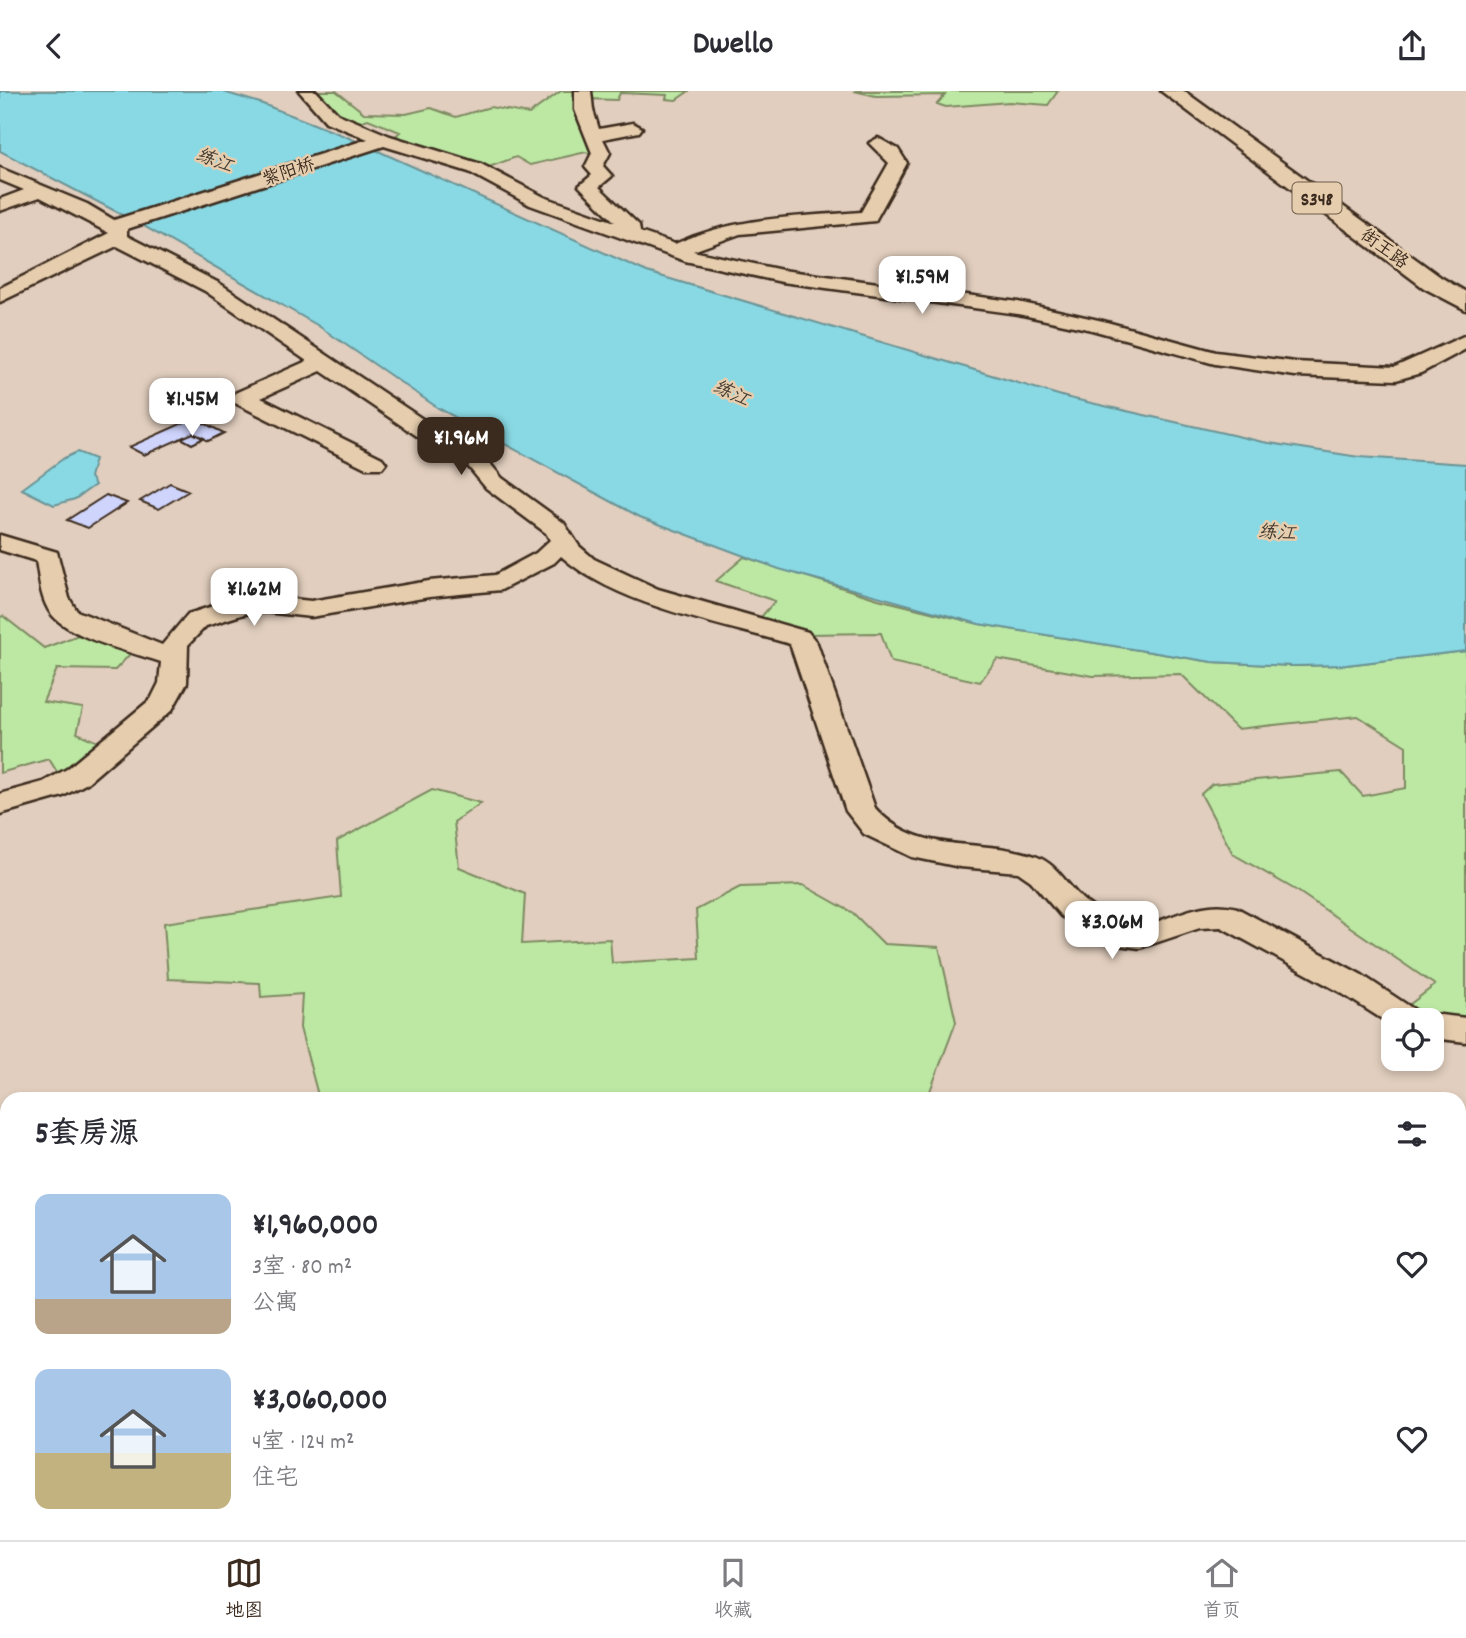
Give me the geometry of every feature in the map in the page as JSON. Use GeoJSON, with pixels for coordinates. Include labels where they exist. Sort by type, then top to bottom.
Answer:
{"type":"FeatureCollection","features":[{"type":"Feature","properties":{"kind":"main road","name":"街王路"},"geometry":{"type":"LineString","coordinates":[[1171,91],[1433,283],[1466,302]]}},
{"type":"Feature","properties":{"kind":"street"},"geometry":{"type":"LineString","coordinates":[[292,91],[309,93],[332,118],[384,140],[475,168],[537,201],[676,251],[782,276],[1018,308],[1097,325],[1215,358],[1285,368],[1367,375],[1396,373],[1413,368],[1466,341]]}},
{"type":"Feature","properties":{"kind":"street"},"geometry":{"type":"LineString","coordinates":[[583,91],[584,110],[601,153],[594,167],[603,176],[587,186],[634,231],[630,234]]}},
{"type":"Feature","properties":{"kind":"street"},"geometry":{"type":"LineString","coordinates":[[593,136],[633,128]]}},
{"type":"Feature","properties":{"kind":"street","name":"紫阳桥"},"geometry":{"type":"LineString","coordinates":[[0,296],[115,233],[384,140]]}},
{"type":"Feature","properties":{"kind":"street"},"geometry":{"type":"LineString","coordinates":[[676,251],[709,236],[739,227],[868,217],[898,163],[892,153],[878,143]]}},
{"type":"Feature","properties":{"kind":"street"},"geometry":{"type":"LineString","coordinates":[[0,173],[41,191],[212,287],[425,431],[475,460],[494,483],[555,528],[570,551],[585,563],[649,594],[792,635],[804,643],[861,811],[876,827],[923,850],[960,857],[999,858],[1027,864],[1042,874],[1072,908],[1121,936],[1140,937],[1198,917],[1226,916],[1350,983],[1387,1008]]}},
{"type":"Feature","properties":{"kind":"street"},"geometry":{"type":"LineString","coordinates":[[0,205],[41,191]]}},
{"type":"Feature","properties":{"kind":"street"},"geometry":{"type":"LineString","coordinates":[[325,362],[243,398],[374,463]]}},
{"type":"Feature","properties":{"kind":"street"},"geometry":{"type":"LineString","coordinates":[[0,804],[53,789],[77,776],[166,699],[173,683],[175,643],[197,620],[232,608],[265,604],[311,609],[429,589],[501,582],[545,558],[564,540]]}},
{"type":"Feature","properties":{"kind":"street"},"geometry":{"type":"LineString","coordinates":[[0,542],[48,557],[57,600],[66,617],[81,626],[131,640],[174,658]]}},
{"type":"Feature","properties":{"kind":"street"},"geometry":{"type":"LineString","coordinates":[[1444,1027],[1466,1030]]}},
{"type":"Feature","properties":{"kind":"green space"},"geometry":{"type":"Polygon","coordinates":[[[315,91],[336,91],[364,113],[406,114],[431,108],[456,117],[490,107],[529,114],[561,91],[581,91],[597,150],[592,156],[586,152],[530,165],[516,157],[489,167],[393,138],[400,132],[368,119],[353,124],[336,116],[315,91]]]}},
{"type":"Feature","properties":{"kind":"green space"},"geometry":{"type":"Polygon","coordinates":[[[586,91],[689,91],[676,100],[666,99],[667,95],[620,93],[617,100],[586,99],[586,91]]]}},
{"type":"Feature","properties":{"kind":"green space"},"geometry":{"type":"Polygon","coordinates":[[[854,91],[1058,91],[1048,105],[1009,102],[946,107],[937,104],[945,95],[876,96],[854,91]]]}},
{"type":"Feature","properties":{"kind":"green space"},"geometry":{"type":"Polygon","coordinates":[[[744,557],[878,599],[979,624],[1212,662],[1292,666],[1346,665],[1466,651],[1466,1021],[1444,1016],[1444,1008],[1405,1008],[1435,985],[1299,892],[1233,854],[1201,794],[1212,784],[1341,772],[1363,796],[1406,788],[1406,746],[1358,716],[1237,729],[1181,674],[1093,676],[997,659],[980,682],[891,662],[881,633],[805,634],[761,617],[775,601],[716,581],[744,557]]]}},
{"type":"Feature","properties":{"kind":"green space"},"geometry":{"type":"Polygon","coordinates":[[[3,616],[44,648],[81,634],[134,650],[115,670],[57,669],[43,702],[83,708],[77,733],[107,746],[62,780],[49,759],[0,773],[0,617],[3,616]]]}},
{"type":"Feature","properties":{"kind":"green space"},"geometry":{"type":"Polygon","coordinates":[[[432,790],[481,803],[454,822],[459,867],[525,894],[522,944],[610,939],[612,963],[699,958],[696,910],[740,887],[803,885],[853,913],[884,944],[939,947],[956,1022],[930,1092],[317,1092],[300,1028],[302,994],[261,997],[260,983],[168,979],[164,923],[341,897],[337,841],[432,790]]]}},
{"type":"Feature","properties":{"kind":"water","name":"练江"},"geometry":{"type":"Polygon","coordinates":[[[0,91],[220,91],[260,103],[347,137],[647,272],[1065,397],[1263,442],[1359,457],[1466,464],[1466,651],[1346,665],[1292,666],[1212,662],[979,624],[779,569],[640,517],[438,408],[317,325],[140,224],[0,151],[0,91]]]}},
{"type":"Feature","properties":{"kind":"water"},"geometry":{"type":"Polygon","coordinates":[[[77,452],[95,459],[90,477],[95,485],[75,499],[54,505],[22,489],[64,458],[77,452]]]}},
{"type":"Feature","properties":{"kind":"building"},"geometry":{"type":"Polygon","coordinates":[[[194,418],[224,433],[208,441],[193,433],[144,455],[129,447],[194,418]]]}},
{"type":"Feature","properties":{"kind":"building"},"geometry":{"type":"Polygon","coordinates":[[[193,433],[204,438],[192,444],[181,438],[193,433]]]}},
{"type":"Feature","properties":{"kind":"building"},"geometry":{"type":"Polygon","coordinates":[[[170,483],[189,491],[159,509],[140,501],[170,483]]]}},
{"type":"Feature","properties":{"kind":"building"},"geometry":{"type":"Polygon","coordinates":[[[106,495],[127,503],[88,528],[67,520],[106,495]]]}}]}
